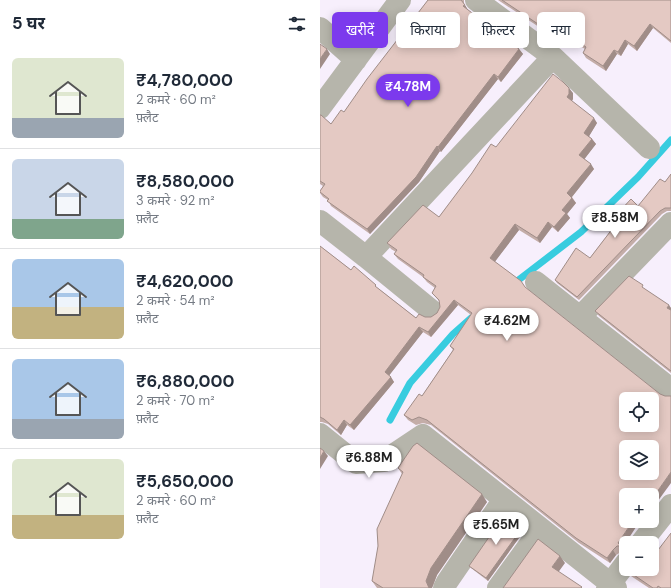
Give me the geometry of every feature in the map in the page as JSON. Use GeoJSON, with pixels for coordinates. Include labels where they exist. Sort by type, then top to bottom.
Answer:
{"type":"FeatureCollection","features":[{"type":"Feature","properties":{"kind":"street"},"geometry":{"type":"LineString","coordinates":[[320,108],[400,0]]}},
{"type":"Feature","properties":{"kind":"street"},"geometry":{"type":"LineString","coordinates":[[476,0],[553,57],[649,148]]}},
{"type":"Feature","properties":{"kind":"street"},"geometry":{"type":"LineString","coordinates":[[320,28],[356,60]]}},
{"type":"Feature","properties":{"kind":"street"},"geometry":{"type":"LineString","coordinates":[[366,257],[553,57]]}},
{"type":"Feature","properties":{"kind":"street"},"geometry":{"type":"LineString","coordinates":[[320,221],[431,310]]}},
{"type":"Feature","properties":{"kind":"street"},"geometry":{"type":"LineString","coordinates":[[580,317],[671,223]]}},
{"type":"Feature","properties":{"kind":"street"},"geometry":{"type":"LineString","coordinates":[[536,282],[671,389]]}},
{"type":"Feature","properties":{"kind":"street"},"geometry":{"type":"LineString","coordinates":[[320,434],[356,463],[384,461],[423,435],[542,529],[611,586],[619,574]]}},
{"type":"Feature","properties":{"kind":"street"},"geometry":{"type":"LineString","coordinates":[[444,588],[504,499]]}},
{"type":"Feature","properties":{"kind":"street"},"geometry":{"type":"LineString","coordinates":[[647,536],[671,505]]}},
{"type":"Feature","properties":{"kind":"street"},"geometry":{"type":"LineString","coordinates":[[498,588],[542,529]]}},
{"type":"Feature","properties":{"kind":"building"},"geometry":{"type":"Polygon","coordinates":[[[428,0],[461,0],[465,5],[463,6],[471,12],[468,12],[468,48],[519,49],[498,77],[494,74],[438,147],[437,146],[416,177],[367,229],[327,201],[329,199],[320,192],[325,184],[320,181],[320,115],[331,124],[341,110],[344,112],[396,41],[396,48],[460,48],[460,12],[419,12],[428,0]]]}},
{"type":"Feature","properties":{"kind":"building"},"geometry":{"type":"Polygon","coordinates":[[[502,0],[671,0],[671,41],[650,24],[634,46],[625,40],[618,52],[614,50],[603,66],[583,53],[586,47],[585,12],[537,12],[537,23],[529,18],[529,12],[520,12],[502,0]]]}},
{"type":"Feature","properties":{"kind":"building"},"geometry":{"type":"Polygon","coordinates":[[[320,44],[327,49],[320,59],[320,44]]]}},
{"type":"Feature","properties":{"kind":"building"},"geometry":{"type":"Polygon","coordinates":[[[553,74],[569,88],[569,94],[567,97],[594,118],[584,133],[592,139],[579,155],[591,164],[567,193],[572,198],[562,210],[566,213],[554,227],[548,222],[537,238],[515,224],[490,258],[521,281],[525,287],[657,392],[619,392],[619,432],[659,432],[659,393],[665,396],[671,396],[671,472],[659,489],[619,488],[619,528],[628,528],[623,536],[619,536],[619,546],[613,550],[607,558],[576,538],[427,420],[419,417],[412,420],[404,415],[419,394],[422,396],[454,349],[450,346],[472,313],[454,300],[428,332],[419,327],[385,372],[391,377],[350,425],[344,420],[337,430],[320,417],[320,246],[351,270],[354,266],[376,285],[375,286],[416,318],[419,314],[425,317],[431,317],[437,313],[440,307],[439,300],[432,293],[436,286],[423,277],[424,275],[394,254],[397,250],[387,243],[423,205],[439,217],[472,173],[491,144],[496,147],[553,74]]]}},
{"type":"Feature","properties":{"kind":"building"},"geometry":{"type":"Polygon","coordinates":[[[671,174],[671,208],[665,208],[660,211],[577,297],[555,280],[576,248],[590,258],[613,228],[608,224],[631,199],[638,206],[660,179],[665,182],[671,174]]]}},
{"type":"Feature","properties":{"kind":"building"},"geometry":{"type":"Polygon","coordinates":[[[629,276],[643,285],[642,287],[669,305],[667,308],[671,310],[671,371],[595,311],[629,276]]]}},
{"type":"Feature","properties":{"kind":"building"},"geometry":{"type":"Polygon","coordinates":[[[417,443],[482,494],[431,568],[426,581],[429,588],[383,588],[372,581],[378,546],[377,529],[403,472],[398,468],[413,446],[417,443]]]}},
{"type":"Feature","properties":{"kind":"building"},"geometry":{"type":"Polygon","coordinates":[[[320,448],[324,451],[320,458],[320,448]]]}},
{"type":"Feature","properties":{"kind":"building"},"geometry":{"type":"Polygon","coordinates":[[[505,514],[522,528],[486,578],[469,566],[505,514]]]}},
{"type":"Feature","properties":{"kind":"building"},"geometry":{"type":"Polygon","coordinates":[[[671,533],[671,588],[661,588],[658,586],[657,588],[653,588],[635,576],[659,576],[659,549],[671,533]]]}},
{"type":"Feature","properties":{"kind":"building"},"geometry":{"type":"Polygon","coordinates":[[[538,539],[560,556],[552,567],[582,587],[581,588],[503,588],[538,539]]]}},
{"type":"Feature","properties":{"kind":"waterway"},"geometry":{"type":"LineString","coordinates":[[512,285],[581,232],[638,177],[671,140]]}},
{"type":"Feature","properties":{"kind":"waterway"},"geometry":{"type":"LineString","coordinates":[[390,420],[410,383],[453,334],[471,318]]}}]}
